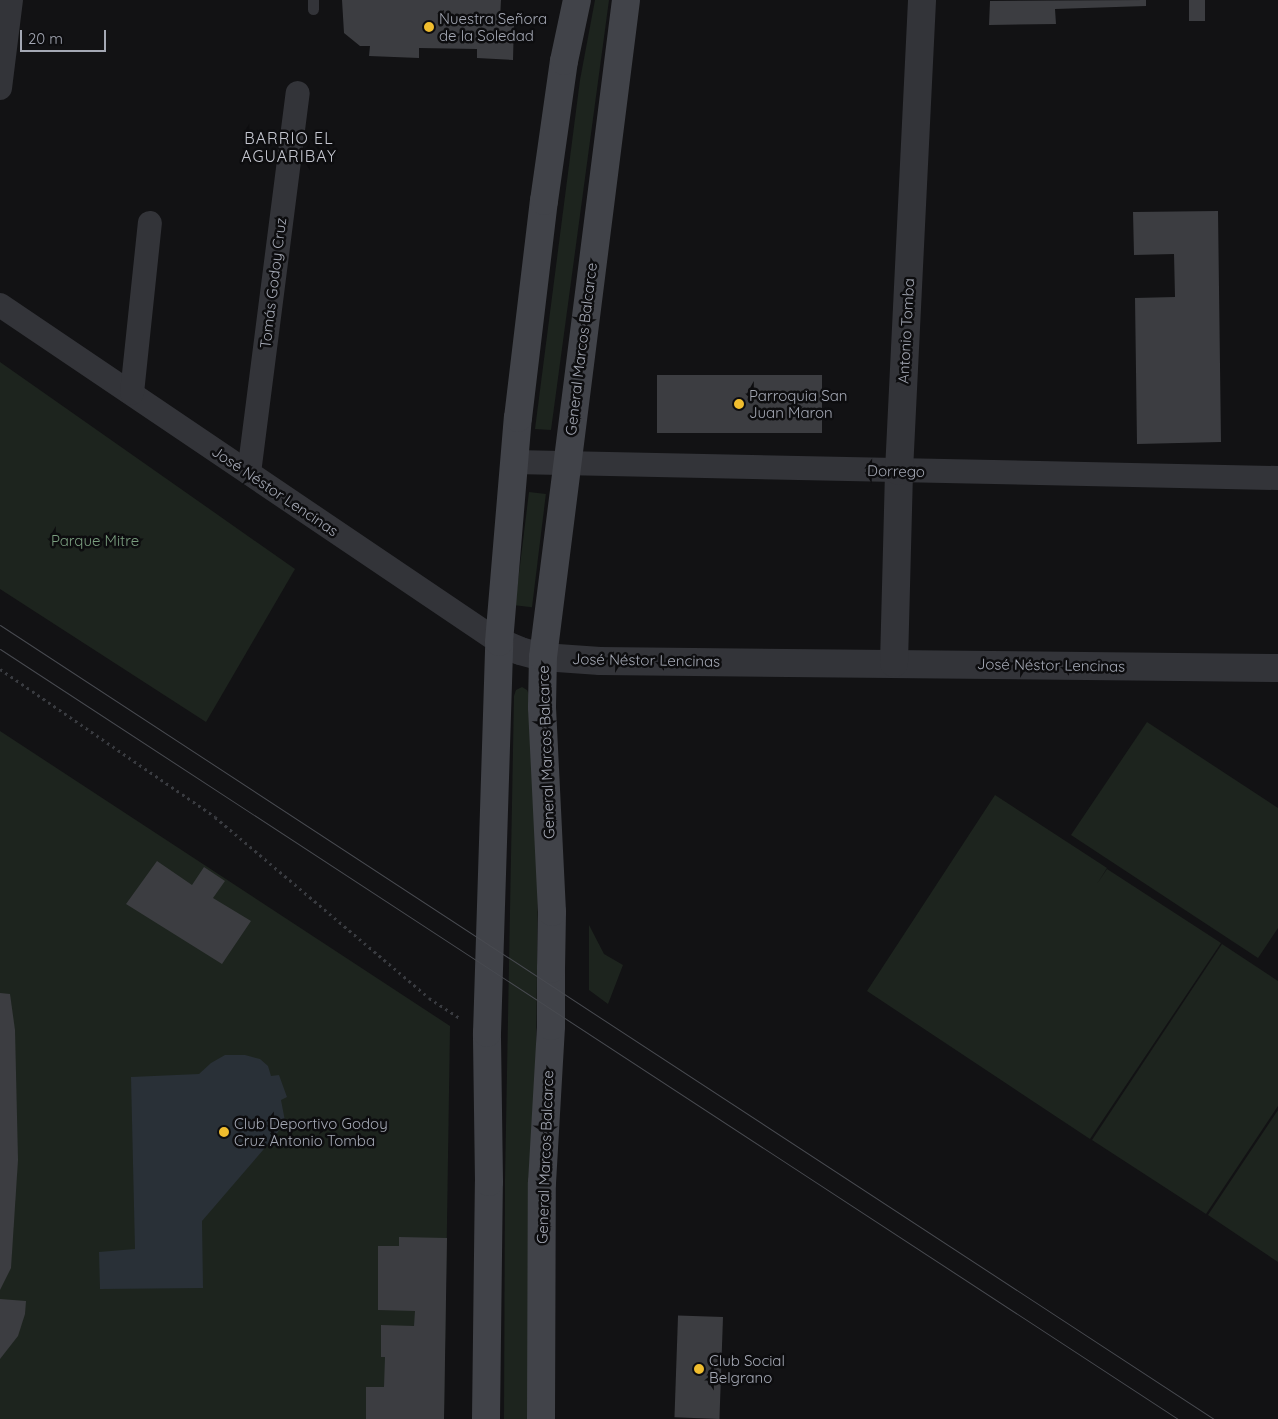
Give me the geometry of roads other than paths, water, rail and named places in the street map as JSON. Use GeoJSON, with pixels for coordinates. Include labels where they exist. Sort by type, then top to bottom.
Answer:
{"type":"FeatureCollection","features":[{"type":"Feature","properties":{"kind":"main road"},"geometry":{"type":"LineString","coordinates":[[486,1419],[489,1192],[487,1033],[499,642],[514,462],[544,201],[564,61],[577,0]]}},
{"type":"Feature","properties":{"kind":"main road","name":"General Marcos Balcarce"},"geometry":{"type":"LineString","coordinates":[[541,1419],[542,1182],[551,1026],[552,969],[552,912],[542,707],[543,657],[626,0]]}},
{"type":"Feature","properties":{"kind":"street"},"geometry":{"type":"LineString","coordinates":[[0,88],[11,0]]}},
{"type":"Feature","properties":{"kind":"street","name":"Antonio Tomba"},"geometry":{"type":"LineString","coordinates":[[894,663],[898,471],[922,0]]}},
{"type":"Feature","properties":{"kind":"street","name":"Tomás Godoy Cruz"},"geometry":{"type":"LineString","coordinates":[[249,473],[298,93]]}},
{"type":"Feature","properties":{"kind":"street"},"geometry":{"type":"LineString","coordinates":[[132,393],[150,223]]}},
{"type":"Feature","properties":{"kind":"street","name":"José Néstor Lencinas"},"geometry":{"type":"LineString","coordinates":[[0,304],[499,642],[520,651],[543,657],[600,661],[1278,668]]}},
{"type":"Feature","properties":{"kind":"street","name":"Dorrego"},"geometry":{"type":"LineString","coordinates":[[514,462],[1278,478]]}},
{"type":"Feature","properties":{"kind":"tram line"},"geometry":{"type":"LineString","coordinates":[[0,625],[1214,1419]]}},
{"type":"Feature","properties":{"kind":"tram line"},"geometry":{"type":"LineString","coordinates":[[0,649],[1178,1419]]}},
{"type":"Feature","properties":{"kind":"place","name":"Nuestra Señora de la Soledad"},"geometry":{"type":"Point","coordinates":[429,27]}},
{"type":"Feature","properties":{"kind":"place","name":"Parroquia San Juan Maron"},"geometry":{"type":"Point","coordinates":[739,404]}},
{"type":"Feature","properties":{"kind":"place","name":"Club Deportivo Godoy Cruz Antonio Tomba"},"geometry":{"type":"Point","coordinates":[224,1132]}},
{"type":"Feature","properties":{"kind":"place","name":"Club Social Belgrano"},"geometry":{"type":"Point","coordinates":[699,1369]}},
{"type":"Feature","properties":{"kind":"district","name":"BARRIO EL AGUARIBAY"},"geometry":{"type":"Point","coordinates":[289,147]}},
{"type":"Feature","properties":{"kind":"park label","name":"Parque Mitre"},"geometry":{"type":"Point","coordinates":[95,541]}}]}
